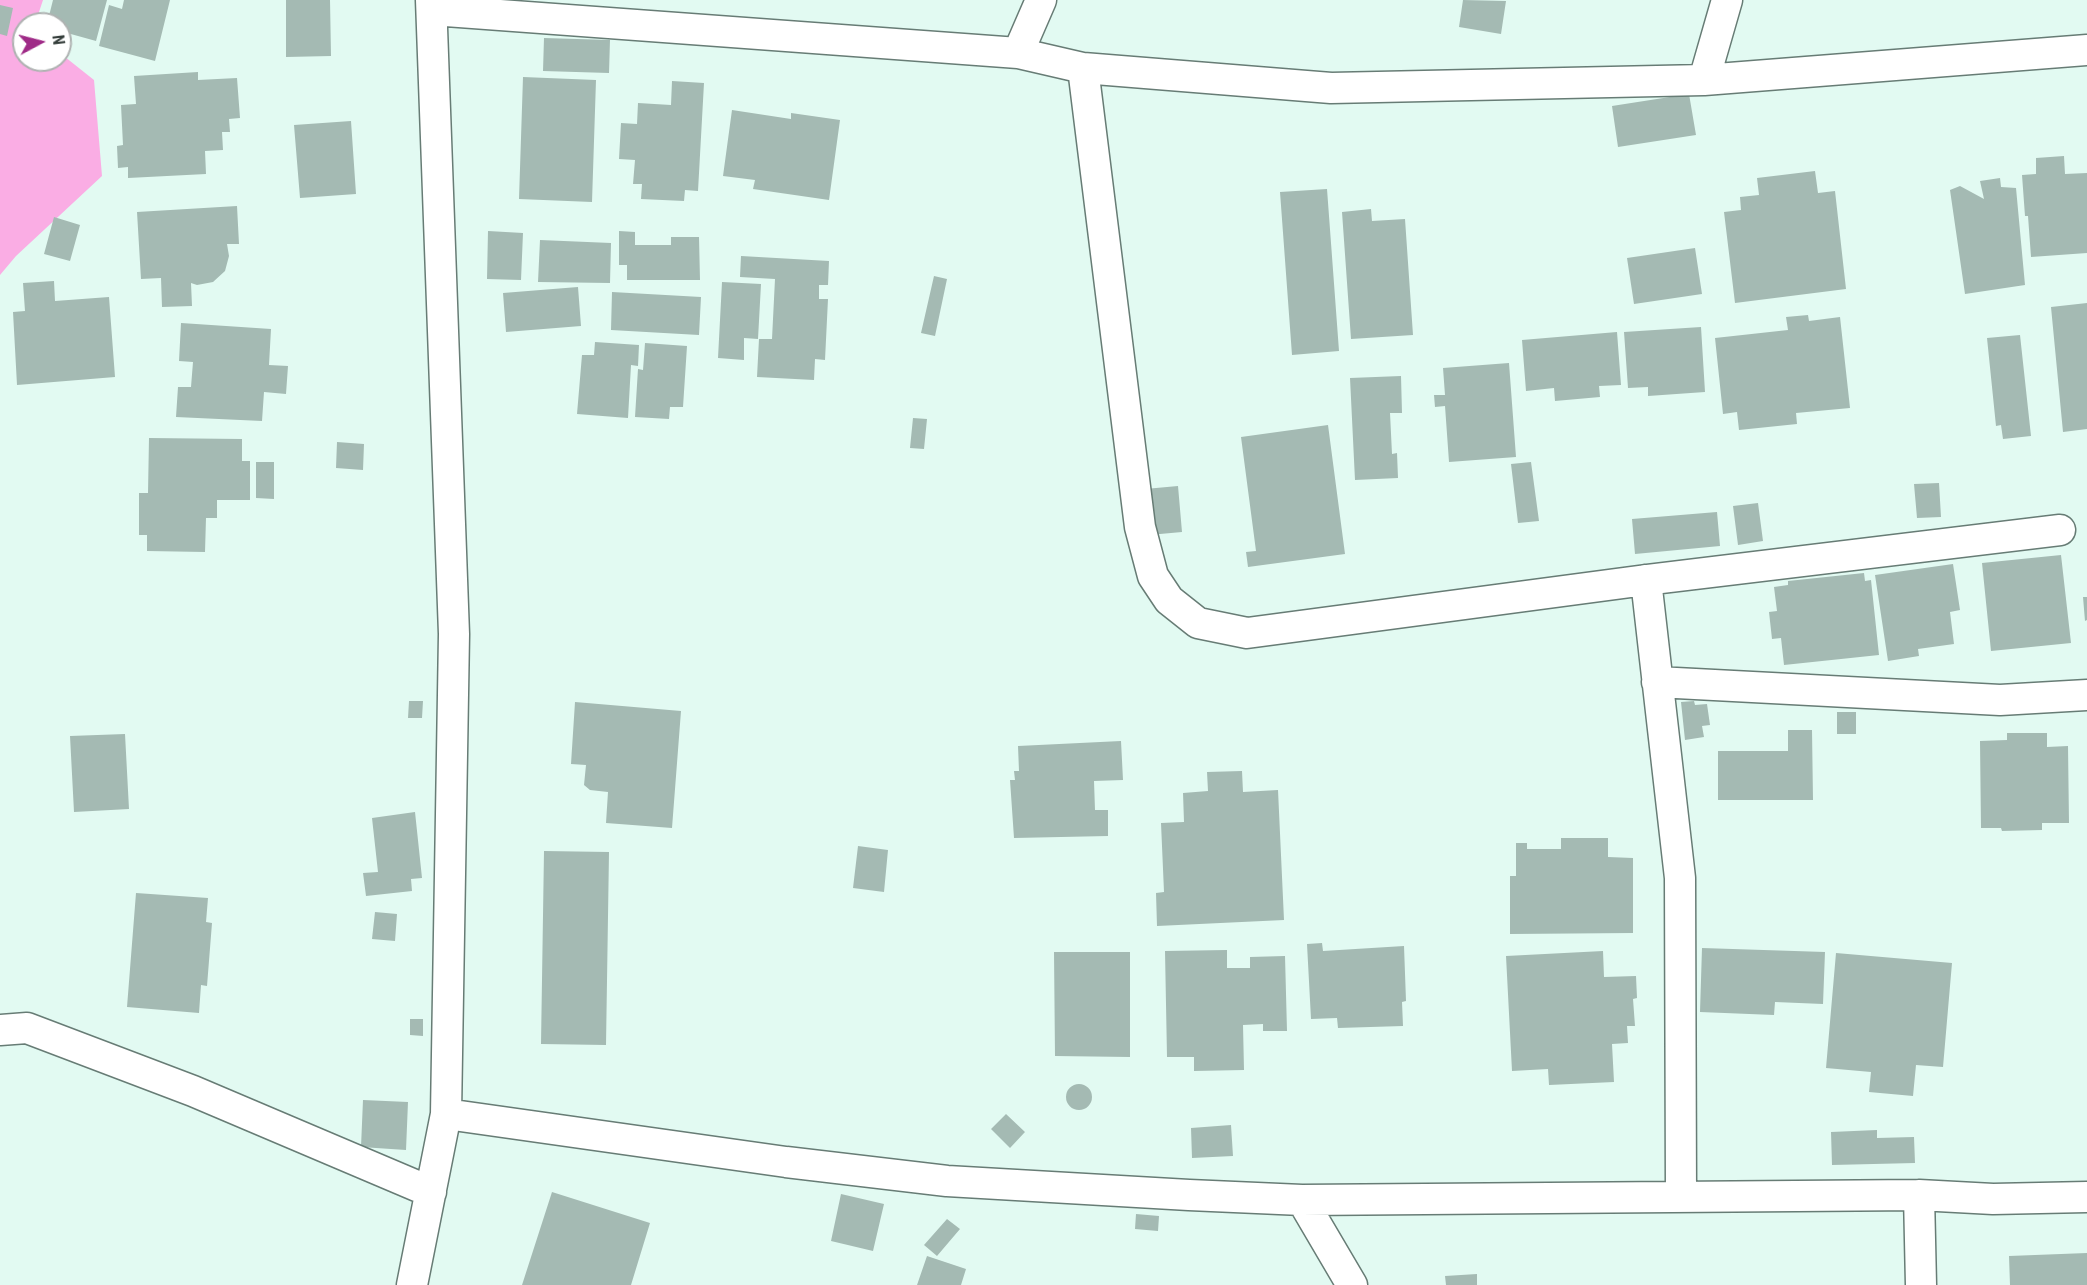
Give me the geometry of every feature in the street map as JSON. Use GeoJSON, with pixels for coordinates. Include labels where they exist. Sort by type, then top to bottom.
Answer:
{"type":"FeatureCollection","features":[{"type":"Feature","properties":{"kind":"street"},"geometry":{"type":"LineString","coordinates":[[1018,53],[1041,0]]}},
{"type":"Feature","properties":{"kind":"street"},"geometry":{"type":"LineString","coordinates":[[1704,80],[1727,0]]}},
{"type":"Feature","properties":{"kind":"street"},"geometry":{"type":"LineString","coordinates":[[412,1285],[446,1114],[454,634],[431,5],[1018,53],[1083,68],[1330,88],[1704,80],[2087,50]]}},
{"type":"Feature","properties":{"kind":"street"},"geometry":{"type":"LineString","coordinates":[[1083,68],[1140,527],[1153,576],[1169,600],[1198,623],[1247,633],[1646,580],[2060,530]]}},
{"type":"Feature","properties":{"kind":"street"},"geometry":{"type":"LineString","coordinates":[[1646,580],[1680,878],[1682,1196]]}},
{"type":"Feature","properties":{"kind":"street"},"geometry":{"type":"LineString","coordinates":[[1657,682],[2000,700],[2087,695]]}},
{"type":"Feature","properties":{"kind":"street"},"geometry":{"type":"LineString","coordinates":[[0,1030],[27,1028],[171,1082],[430,1192]]}},
{"type":"Feature","properties":{"kind":"street"},"geometry":{"type":"LineString","coordinates":[[446,1114],[786,1162],[947,1181],[1302,1200],[1920,1195],[1993,1199],[2087,1197]]}},
{"type":"Feature","properties":{"kind":"street"},"geometry":{"type":"LineString","coordinates":[[1920,1195],[1921,1285]]}},
{"type":"Feature","properties":{"kind":"street"},"geometry":{"type":"LineString","coordinates":[[1302,1200],[1352,1285]]}},
{"type":"Feature","properties":{"kind":"shaded area"},"geometry":{"type":"Polygon","coordinates":[[[0,0],[43,0],[39,12],[12,12],[12,72],[72,72],[72,63],[94,80],[102,176],[16,256],[0,275],[0,0]]]}},
{"type":"Feature","properties":{"kind":"building"},"geometry":{"type":"Polygon","coordinates":[[[53,0],[107,0],[96,41],[72,34],[72,12],[50,12],[53,0]]]}},
{"type":"Feature","properties":{"kind":"building"},"geometry":{"type":"Polygon","coordinates":[[[124,0],[170,0],[155,61],[99,46],[109,5],[122,9],[124,0]]]}},
{"type":"Feature","properties":{"kind":"building"},"geometry":{"type":"Polygon","coordinates":[[[286,0],[330,0],[331,56],[286,57],[286,0]]]}},
{"type":"Feature","properties":{"kind":"building"},"geometry":{"type":"Polygon","coordinates":[[[1463,0],[1506,1],[1501,34],[1459,27],[1463,0]]]}},
{"type":"Feature","properties":{"kind":"building"},"geometry":{"type":"Polygon","coordinates":[[[0,5],[13,8],[7,36],[0,34],[0,5]]]}},
{"type":"Feature","properties":{"kind":"building"},"geometry":{"type":"Polygon","coordinates":[[[544,38],[610,40],[609,73],[543,71],[544,38]]]}},
{"type":"Feature","properties":{"kind":"building"},"geometry":{"type":"Polygon","coordinates":[[[198,72],[198,80],[237,78],[240,118],[229,119],[230,132],[222,132],[223,150],[205,151],[206,174],[128,178],[128,167],[118,168],[117,146],[123,145],[121,105],[136,104],[134,76],[198,72]]]}},
{"type":"Feature","properties":{"kind":"building"},"geometry":{"type":"Polygon","coordinates":[[[523,77],[596,80],[592,202],[519,199],[523,77]]]}},
{"type":"Feature","properties":{"kind":"building"},"geometry":{"type":"Polygon","coordinates":[[[672,81],[704,83],[698,191],[685,190],[684,201],[641,199],[642,184],[633,184],[635,160],[619,159],[621,123],[637,124],[638,103],[671,105],[672,81]]]}},
{"type":"Feature","properties":{"kind":"building"},"geometry":{"type":"Polygon","coordinates":[[[1689,94],[1696,135],[1618,147],[1612,106],[1689,94]]]}},
{"type":"Feature","properties":{"kind":"building"},"geometry":{"type":"Polygon","coordinates":[[[732,110],[791,119],[791,113],[840,120],[829,200],[753,189],[755,180],[723,176],[732,110]]]}},
{"type":"Feature","properties":{"kind":"building"},"geometry":{"type":"Polygon","coordinates":[[[351,121],[356,194],[300,198],[294,125],[351,121]]]}},
{"type":"Feature","properties":{"kind":"building"},"geometry":{"type":"Polygon","coordinates":[[[2064,156],[2065,174],[2087,173],[2087,253],[2031,257],[2022,175],[2036,174],[2036,158],[2064,156]]]}},
{"type":"Feature","properties":{"kind":"building"},"geometry":{"type":"Polygon","coordinates":[[[1815,171],[1818,193],[1835,191],[1846,289],[1735,303],[1724,212],[1741,210],[1740,197],[1759,195],[1757,178],[1815,171]]]}},
{"type":"Feature","properties":{"kind":"building"},"geometry":{"type":"Polygon","coordinates":[[[2000,178],[2001,187],[2016,188],[2025,285],[1965,294],[1950,190],[1960,186],[1984,199],[1980,181],[2000,178]]]}},
{"type":"Feature","properties":{"kind":"building"},"geometry":{"type":"Polygon","coordinates":[[[1327,189],[1339,351],[1292,355],[1280,192],[1327,189]]]}},
{"type":"Feature","properties":{"kind":"building"},"geometry":{"type":"Polygon","coordinates":[[[237,206],[239,244],[227,244],[229,256],[225,271],[213,282],[197,285],[191,283],[192,306],[162,307],[161,278],[141,279],[137,212],[237,206]]]}},
{"type":"Feature","properties":{"kind":"building"},"geometry":{"type":"Polygon","coordinates":[[[1371,209],[1372,221],[1405,219],[1413,335],[1351,339],[1342,212],[1371,209]]]}},
{"type":"Feature","properties":{"kind":"building"},"geometry":{"type":"Polygon","coordinates":[[[54,217],[80,225],[70,261],[44,254],[54,217]]]}},
{"type":"Feature","properties":{"kind":"building"},"geometry":{"type":"Polygon","coordinates":[[[488,231],[523,233],[521,280],[487,279],[488,231]]]}},
{"type":"Feature","properties":{"kind":"building"},"geometry":{"type":"Polygon","coordinates":[[[619,231],[635,232],[635,245],[671,245],[671,237],[699,237],[700,280],[627,280],[627,265],[619,265],[619,231]]]}},
{"type":"Feature","properties":{"kind":"building"},"geometry":{"type":"Polygon","coordinates":[[[540,240],[611,243],[610,283],[538,282],[540,240]]]}},
{"type":"Feature","properties":{"kind":"building"},"geometry":{"type":"Polygon","coordinates":[[[1695,248],[1702,294],[1634,304],[1627,258],[1695,248]]]}},
{"type":"Feature","properties":{"kind":"building"},"geometry":{"type":"Polygon","coordinates":[[[741,256],[829,261],[828,285],[819,285],[819,299],[828,299],[825,360],[815,359],[814,380],[757,377],[759,339],[772,339],[775,279],[740,277],[741,256]]]}},
{"type":"Feature","properties":{"kind":"building"},"geometry":{"type":"Polygon","coordinates":[[[934,276],[947,279],[935,336],[921,333],[934,276]]]}},
{"type":"Feature","properties":{"kind":"building"},"geometry":{"type":"Polygon","coordinates":[[[54,281],[55,301],[109,297],[115,377],[17,385],[13,312],[25,311],[23,283],[54,281]]]}},
{"type":"Feature","properties":{"kind":"building"},"geometry":{"type":"Polygon","coordinates":[[[722,282],[761,284],[758,339],[744,338],[744,360],[718,358],[722,282]]]}},
{"type":"Feature","properties":{"kind":"building"},"geometry":{"type":"Polygon","coordinates":[[[578,287],[581,326],[506,332],[503,293],[578,287]]]}},
{"type":"Feature","properties":{"kind":"building"},"geometry":{"type":"Polygon","coordinates":[[[612,292],[701,297],[699,335],[611,330],[612,292]]]}},
{"type":"Feature","properties":{"kind":"building"},"geometry":{"type":"Polygon","coordinates":[[[2087,303],[2087,429],[2063,432],[2051,307],[2087,303]]]}},
{"type":"Feature","properties":{"kind":"building"},"geometry":{"type":"Polygon","coordinates":[[[1808,315],[1809,321],[1840,317],[1850,408],[1796,413],[1797,424],[1739,430],[1737,412],[1723,414],[1715,338],[1788,330],[1786,317],[1808,315]]]}},
{"type":"Feature","properties":{"kind":"building"},"geometry":{"type":"Polygon","coordinates":[[[181,323],[271,329],[269,365],[288,366],[286,394],[264,392],[262,421],[176,417],[178,387],[191,387],[193,362],[179,361],[181,323]]]}},
{"type":"Feature","properties":{"kind":"building"},"geometry":{"type":"Polygon","coordinates":[[[1701,327],[1705,392],[1648,396],[1648,387],[1628,388],[1624,332],[1701,327]]]}},
{"type":"Feature","properties":{"kind":"building"},"geometry":{"type":"Polygon","coordinates":[[[1617,332],[1621,385],[1599,386],[1600,397],[1555,401],[1554,388],[1526,391],[1522,340],[1617,332]]]}},
{"type":"Feature","properties":{"kind":"building"},"geometry":{"type":"Polygon","coordinates":[[[2020,335],[2031,436],[2003,439],[2001,425],[1996,426],[1987,338],[2020,335]]]}},
{"type":"Feature","properties":{"kind":"building"},"geometry":{"type":"Polygon","coordinates":[[[595,342],[639,345],[638,366],[631,365],[628,418],[577,414],[582,355],[594,355],[595,342]]]}},
{"type":"Feature","properties":{"kind":"building"},"geometry":{"type":"Polygon","coordinates":[[[645,343],[687,346],[683,407],[670,407],[669,419],[635,417],[638,369],[643,370],[645,343]]]}},
{"type":"Feature","properties":{"kind":"building"},"geometry":{"type":"Polygon","coordinates":[[[1509,363],[1516,457],[1449,462],[1445,406],[1435,407],[1434,395],[1445,395],[1443,368],[1509,363]]]}},
{"type":"Feature","properties":{"kind":"building"},"geometry":{"type":"Polygon","coordinates":[[[1401,376],[1402,413],[1390,413],[1392,454],[1397,453],[1398,478],[1355,480],[1350,378],[1401,376]]]}},
{"type":"Feature","properties":{"kind":"building"},"geometry":{"type":"Polygon","coordinates":[[[913,418],[927,419],[924,449],[910,448],[913,418]]]}},
{"type":"Feature","properties":{"kind":"building"},"geometry":{"type":"Polygon","coordinates":[[[1328,425],[1345,554],[1248,567],[1246,552],[1256,551],[1241,437],[1328,425]]]}},
{"type":"Feature","properties":{"kind":"building"},"geometry":{"type":"Polygon","coordinates":[[[149,438],[242,439],[242,461],[250,461],[250,500],[217,500],[217,518],[206,518],[205,552],[147,551],[147,535],[139,535],[139,493],[148,493],[149,438]]]}},
{"type":"Feature","properties":{"kind":"building"},"geometry":{"type":"Polygon","coordinates":[[[337,442],[364,444],[363,470],[336,468],[337,442]]]}},
{"type":"Feature","properties":{"kind":"building"},"geometry":{"type":"Polygon","coordinates":[[[256,462],[274,462],[274,499],[256,498],[256,462]]]}},
{"type":"Feature","properties":{"kind":"building"},"geometry":{"type":"Polygon","coordinates":[[[1531,462],[1539,521],[1518,523],[1511,464],[1531,462]]]}},
{"type":"Feature","properties":{"kind":"building"},"geometry":{"type":"Polygon","coordinates":[[[1939,483],[1941,517],[1917,518],[1914,484],[1939,483]]]}},
{"type":"Feature","properties":{"kind":"building"},"geometry":{"type":"Polygon","coordinates":[[[1178,486],[1182,532],[1149,535],[1145,489],[1178,486]]]}},
{"type":"Feature","properties":{"kind":"building"},"geometry":{"type":"Polygon","coordinates":[[[1758,503],[1763,541],[1738,545],[1733,506],[1758,503]]]}},
{"type":"Feature","properties":{"kind":"building"},"geometry":{"type":"Polygon","coordinates":[[[1717,512],[1720,546],[1635,554],[1632,519],[1717,512]]]}},
{"type":"Feature","properties":{"kind":"building"},"geometry":{"type":"Polygon","coordinates":[[[2061,555],[2071,643],[1991,651],[1982,563],[2061,555]]]}},
{"type":"Feature","properties":{"kind":"building"},"geometry":{"type":"Polygon","coordinates":[[[1953,564],[1960,610],[1950,612],[1954,644],[1918,649],[1919,656],[1888,661],[1875,575],[1953,564]]]}},
{"type":"Feature","properties":{"kind":"building"},"geometry":{"type":"Polygon","coordinates":[[[1864,573],[1865,581],[1871,580],[1879,655],[1784,665],[1781,638],[1772,639],[1769,612],[1777,611],[1774,587],[1788,585],[1788,581],[1864,573]]]}},
{"type":"Feature","properties":{"kind":"building"},"geometry":{"type":"Polygon","coordinates":[[[2083,597],[2087,597],[2087,620],[2085,621],[2083,597]]]}},
{"type":"Feature","properties":{"kind":"building"},"geometry":{"type":"Polygon","coordinates":[[[409,701],[423,701],[422,718],[408,718],[409,701]]]}},
{"type":"Feature","properties":{"kind":"building"},"geometry":{"type":"Polygon","coordinates":[[[1694,701],[1695,705],[1707,704],[1710,725],[1702,726],[1704,737],[1685,740],[1681,702],[1694,701]]]}},
{"type":"Feature","properties":{"kind":"building"},"geometry":{"type":"Polygon","coordinates":[[[575,702],[681,711],[672,828],[606,823],[608,792],[590,790],[584,785],[586,765],[571,764],[575,702]]]}},
{"type":"Feature","properties":{"kind":"building"},"geometry":{"type":"Polygon","coordinates":[[[1837,712],[1856,712],[1856,734],[1837,734],[1837,712]]]}},
{"type":"Feature","properties":{"kind":"building"},"geometry":{"type":"Polygon","coordinates":[[[1788,730],[1812,730],[1813,800],[1718,800],[1718,751],[1788,751],[1788,730]]]}},
{"type":"Feature","properties":{"kind":"building"},"geometry":{"type":"Polygon","coordinates":[[[2007,733],[2047,733],[2047,747],[2068,746],[2069,823],[2042,823],[2042,830],[2002,831],[2001,828],[1981,828],[1980,741],[2007,740],[2007,733]]]}},
{"type":"Feature","properties":{"kind":"building"},"geometry":{"type":"Polygon","coordinates":[[[125,734],[129,809],[74,812],[70,736],[125,734]]]}},
{"type":"Feature","properties":{"kind":"building"},"geometry":{"type":"Polygon","coordinates":[[[1121,741],[1123,780],[1094,781],[1095,810],[1108,810],[1108,836],[1014,838],[1010,780],[1015,780],[1014,771],[1019,771],[1018,746],[1121,741]]]}},
{"type":"Feature","properties":{"kind":"building"},"geometry":{"type":"Polygon","coordinates":[[[1242,771],[1243,792],[1278,790],[1284,920],[1157,926],[1156,893],[1164,892],[1161,823],[1184,822],[1183,793],[1208,791],[1207,772],[1242,771]]]}},
{"type":"Feature","properties":{"kind":"building"},"geometry":{"type":"Polygon","coordinates":[[[415,812],[422,878],[411,879],[412,891],[366,896],[363,873],[378,872],[372,818],[415,812]]]}},
{"type":"Feature","properties":{"kind":"building"},"geometry":{"type":"Polygon","coordinates":[[[1561,838],[1608,838],[1608,857],[1633,858],[1633,933],[1510,934],[1510,876],[1516,876],[1516,843],[1527,843],[1527,849],[1561,849],[1561,838]]]}},
{"type":"Feature","properties":{"kind":"building"},"geometry":{"type":"Polygon","coordinates":[[[858,846],[888,850],[884,892],[853,888],[858,846]]]}},
{"type":"Feature","properties":{"kind":"building"},"geometry":{"type":"Polygon","coordinates":[[[544,851],[609,852],[606,1045],[541,1044],[544,851]]]}},
{"type":"Feature","properties":{"kind":"building"},"geometry":{"type":"Polygon","coordinates":[[[136,893],[208,898],[206,922],[212,923],[207,986],[201,985],[199,1013],[127,1007],[136,893]]]}},
{"type":"Feature","properties":{"kind":"building"},"geometry":{"type":"Polygon","coordinates":[[[375,912],[397,914],[395,941],[372,939],[375,912]]]}},
{"type":"Feature","properties":{"kind":"building"},"geometry":{"type":"Polygon","coordinates":[[[1322,943],[1323,951],[1404,946],[1406,1001],[1402,1002],[1403,1026],[1338,1028],[1337,1018],[1311,1019],[1307,944],[1322,943]]]}},
{"type":"Feature","properties":{"kind":"building"},"geometry":{"type":"Polygon","coordinates":[[[1702,948],[1825,952],[1823,1004],[1775,1002],[1774,1015],[1700,1012],[1702,948]]]}},
{"type":"Feature","properties":{"kind":"building"},"geometry":{"type":"Polygon","coordinates":[[[1227,950],[1227,968],[1250,968],[1250,957],[1285,956],[1287,1031],[1263,1031],[1263,1024],[1243,1025],[1244,1070],[1194,1071],[1194,1057],[1167,1057],[1165,951],[1227,950]]]}},
{"type":"Feature","properties":{"kind":"building"},"geometry":{"type":"Polygon","coordinates":[[[1603,951],[1604,977],[1636,976],[1637,998],[1633,999],[1635,1026],[1627,1026],[1628,1043],[1612,1044],[1614,1082],[1549,1085],[1548,1069],[1512,1071],[1506,956],[1603,951]]]}},
{"type":"Feature","properties":{"kind":"building"},"geometry":{"type":"Polygon","coordinates":[[[1054,952],[1130,952],[1130,1057],[1055,1056],[1054,952]]]}},
{"type":"Feature","properties":{"kind":"building"},"geometry":{"type":"Polygon","coordinates":[[[1836,953],[1952,963],[1943,1067],[1916,1065],[1913,1096],[1869,1092],[1871,1072],[1826,1068],[1836,953]]]}},
{"type":"Feature","properties":{"kind":"building"},"geometry":{"type":"Polygon","coordinates":[[[410,1019],[423,1019],[423,1036],[410,1035],[410,1019]]]}},
{"type":"Feature","properties":{"kind":"building"},"geometry":{"type":"Polygon","coordinates":[[[1079,1084],[1088,1088],[1092,1097],[1088,1106],[1079,1110],[1070,1106],[1066,1097],[1070,1088],[1079,1084]]]}},
{"type":"Feature","properties":{"kind":"building"},"geometry":{"type":"Polygon","coordinates":[[[363,1100],[408,1102],[406,1150],[361,1147],[363,1100]]]}},
{"type":"Feature","properties":{"kind":"building"},"geometry":{"type":"Polygon","coordinates":[[[1006,1114],[1025,1132],[1010,1148],[991,1129],[1006,1114]]]}},
{"type":"Feature","properties":{"kind":"building"},"geometry":{"type":"Polygon","coordinates":[[[1231,1125],[1233,1156],[1192,1158],[1191,1128],[1231,1125]]]}},
{"type":"Feature","properties":{"kind":"building"},"geometry":{"type":"Polygon","coordinates":[[[1877,1130],[1877,1138],[1914,1137],[1915,1163],[1832,1165],[1831,1132],[1877,1130]]]}},
{"type":"Feature","properties":{"kind":"building"},"geometry":{"type":"Polygon","coordinates":[[[552,1192],[650,1223],[631,1285],[522,1285],[552,1192]]]}},
{"type":"Feature","properties":{"kind":"building"},"geometry":{"type":"Polygon","coordinates":[[[841,1194],[884,1204],[873,1251],[831,1241],[841,1194]]]}},
{"type":"Feature","properties":{"kind":"building"},"geometry":{"type":"Polygon","coordinates":[[[1136,1214],[1159,1216],[1158,1231],[1135,1229],[1136,1214]]]}},
{"type":"Feature","properties":{"kind":"building"},"geometry":{"type":"Polygon","coordinates":[[[947,1219],[960,1229],[937,1256],[924,1245],[947,1219]]]}},
{"type":"Feature","properties":{"kind":"building"},"geometry":{"type":"Polygon","coordinates":[[[2087,1253],[2087,1285],[2010,1285],[2009,1256],[2087,1253]]]}},
{"type":"Feature","properties":{"kind":"building"},"geometry":{"type":"Polygon","coordinates":[[[927,1256],[966,1269],[961,1285],[917,1285],[927,1256]]]}},
{"type":"Feature","properties":{"kind":"building"},"geometry":{"type":"Polygon","coordinates":[[[1477,1274],[1477,1285],[1446,1285],[1445,1276],[1477,1274]]]}}]}
